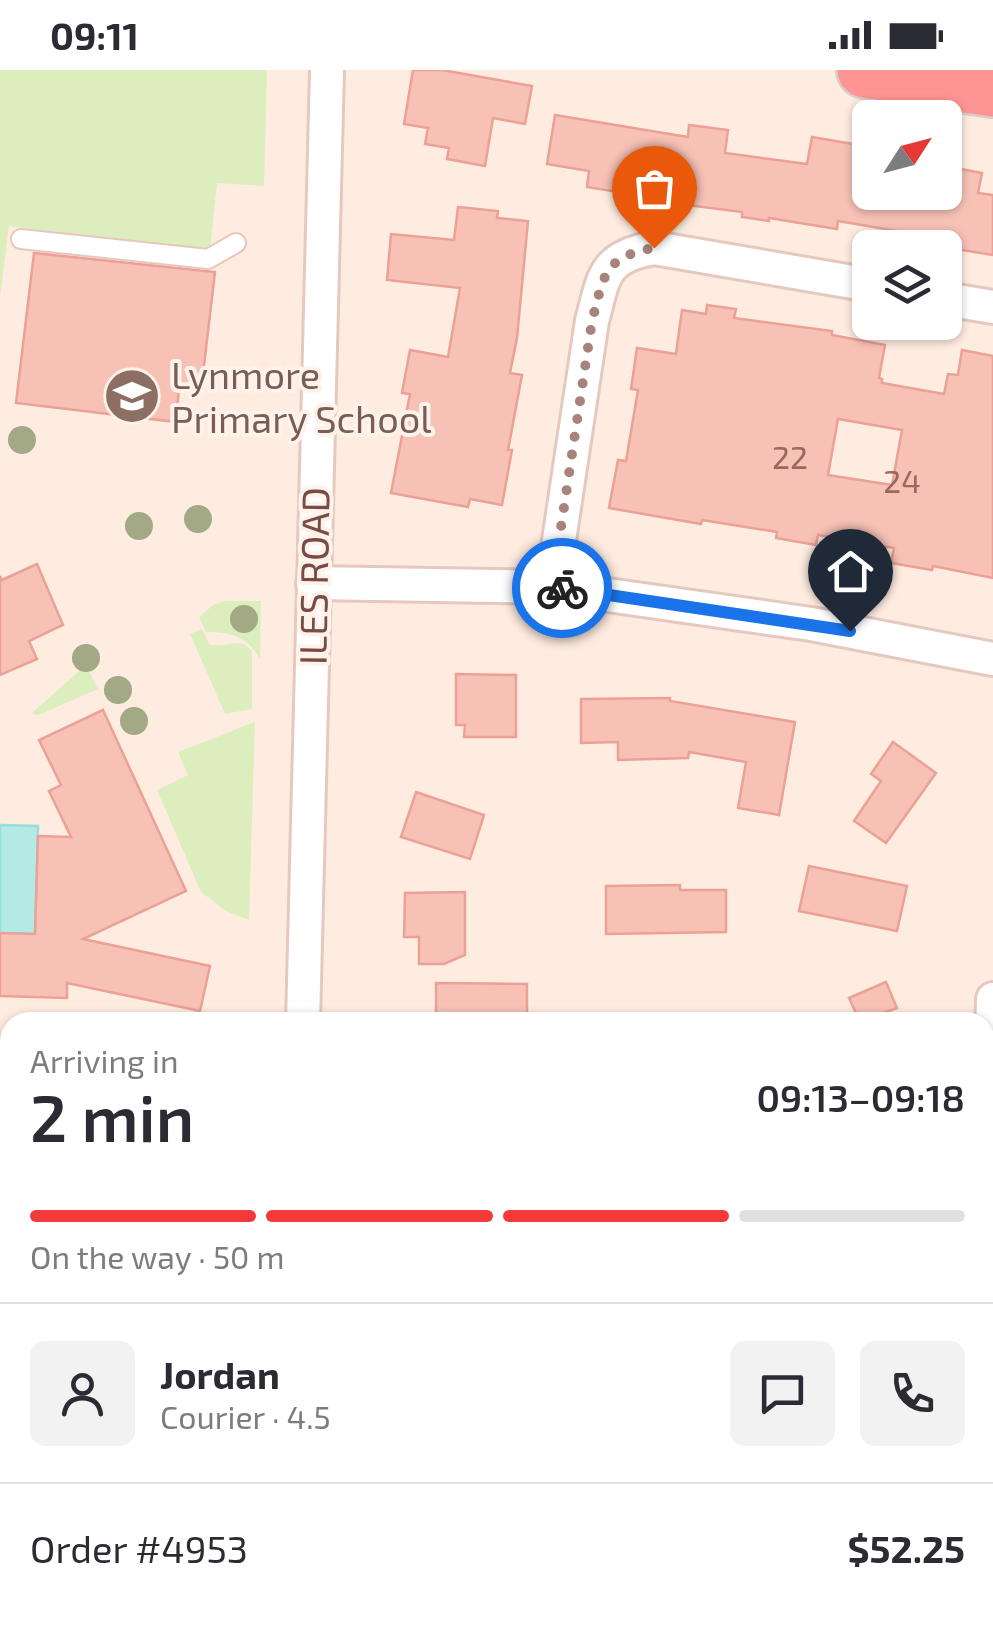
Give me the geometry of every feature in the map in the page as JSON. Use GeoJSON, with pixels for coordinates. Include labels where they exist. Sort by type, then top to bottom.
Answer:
{"type":"FeatureCollection","features":[{"type":"Feature","properties":{"kind":"highway"},"geometry":{"type":"LineString","coordinates":[[865,70],[993,88]]}},
{"type":"Feature","properties":{"kind":"street","name":"ILES ROAD"},"geometry":{"type":"LineString","coordinates":[[303,1012],[327,70]]}},
{"type":"Feature","properties":{"kind":"street"},"geometry":{"type":"LineString","coordinates":[[552,587],[592,321],[602,280],[613,262],[632,252],[654,248],[852,282]]}},
{"type":"Feature","properties":{"kind":"street"},"geometry":{"type":"LineString","coordinates":[[962,301],[993,307]]}},
{"type":"Feature","properties":{"kind":"street"},"geometry":{"type":"LineString","coordinates":[[314,583],[552,587],[811,624],[993,659]]}},
{"type":"Feature","properties":{"kind":"lane"},"geometry":{"type":"LineString","coordinates":[[22,239],[208,259],[236,242]]}},
{"type":"Feature","properties":{"kind":"green space"},"geometry":{"type":"Polygon","coordinates":[[[0,70],[267,70],[264,186],[217,183],[210,251],[9,226],[0,298],[0,70]]]}},
{"type":"Feature","properties":{"kind":"green space"},"geometry":{"type":"Polygon","coordinates":[[[225,601],[261,601],[260,659],[237,637],[206,632],[199,617],[225,601]]]}},
{"type":"Feature","properties":{"kind":"green space"},"geometry":{"type":"Polygon","coordinates":[[[202,629],[209,644],[237,643],[252,651],[252,709],[225,714],[190,634],[202,629]]]}},
{"type":"Feature","properties":{"kind":"green space"},"geometry":{"type":"Polygon","coordinates":[[[86,665],[98,689],[41,714],[32,713],[86,665]]]}},
{"type":"Feature","properties":{"kind":"green space"},"geometry":{"type":"Polygon","coordinates":[[[255,722],[249,920],[226,911],[201,892],[157,790],[188,775],[178,752],[255,722]]]}},
{"type":"Feature","properties":{"kind":"water"},"geometry":{"type":"Polygon","coordinates":[[[0,825],[38,826],[35,934],[0,933],[0,825]]]}},
{"type":"Feature","properties":{"kind":"building"},"geometry":{"type":"Polygon","coordinates":[[[413,70],[442,70],[532,86],[525,124],[493,118],[485,166],[447,159],[449,148],[425,144],[428,128],[404,124],[413,70]]]}},
{"type":"Feature","properties":{"kind":"building"},"geometry":{"type":"Polygon","coordinates":[[[555,115],[688,137],[689,125],[728,130],[725,153],[807,164],[812,137],[852,144],[852,210],[962,210],[962,169],[982,173],[978,193],[993,195],[993,255],[962,250],[962,230],[891,230],[838,221],[837,229],[742,217],[742,212],[587,187],[589,171],[547,164],[555,115]]]}},
{"type":"Feature","properties":{"kind":"building"},"geometry":{"type":"Polygon","coordinates":[[[458,207],[498,211],[497,218],[528,221],[510,373],[522,375],[502,505],[470,499],[468,507],[391,493],[410,394],[402,393],[410,350],[448,357],[460,288],[387,280],[391,234],[454,240],[458,207]]]}},
{"type":"Feature","properties":{"kind":"building"},"geometry":{"type":"Polygon","coordinates":[[[34,253],[215,272],[201,391],[179,388],[176,422],[16,403],[34,253]]]}},
{"type":"Feature","properties":{"kind":"building"},"geometry":{"type":"Polygon","coordinates":[[[707,305],[736,309],[734,318],[832,331],[832,335],[885,345],[879,378],[882,383],[944,394],[948,374],[958,375],[962,350],[993,356],[993,578],[933,566],[932,570],[891,563],[894,548],[818,535],[816,545],[776,538],[777,532],[609,508],[618,460],[626,461],[638,390],[631,389],[637,348],[676,354],[682,310],[706,314],[707,305]],[[838,419],[828,475],[892,485],[902,430],[838,419]]]}},
{"type":"Feature","properties":{"kind":"building"},"geometry":{"type":"Polygon","coordinates":[[[37,564],[63,625],[29,641],[37,659],[0,675],[0,576],[2,580],[37,564]]]}},
{"type":"Feature","properties":{"kind":"building"},"geometry":{"type":"Polygon","coordinates":[[[456,674],[516,675],[516,737],[464,737],[465,725],[456,725],[456,674]]]}},
{"type":"Feature","properties":{"kind":"building"},"geometry":{"type":"Polygon","coordinates":[[[670,698],[795,722],[779,815],[738,808],[746,762],[689,752],[688,758],[618,760],[618,742],[581,743],[581,699],[670,698]]]}},
{"type":"Feature","properties":{"kind":"building"},"geometry":{"type":"Polygon","coordinates":[[[103,710],[186,891],[83,939],[210,966],[200,1011],[67,983],[67,998],[0,996],[0,933],[35,934],[38,836],[71,837],[49,791],[61,785],[39,740],[103,710]]]}},
{"type":"Feature","properties":{"kind":"building"},"geometry":{"type":"Polygon","coordinates":[[[893,742],[936,773],[886,843],[854,821],[881,781],[871,774],[893,742]]]}},
{"type":"Feature","properties":{"kind":"building"},"geometry":{"type":"Polygon","coordinates":[[[416,792],[484,815],[470,859],[401,837],[416,792]]]}},
{"type":"Feature","properties":{"kind":"building"},"geometry":{"type":"Polygon","coordinates":[[[809,866],[907,886],[897,931],[799,911],[809,866]]]}},
{"type":"Feature","properties":{"kind":"building"},"geometry":{"type":"Polygon","coordinates":[[[680,885],[680,890],[726,890],[726,932],[606,934],[606,886],[680,885]]]}},
{"type":"Feature","properties":{"kind":"building"},"geometry":{"type":"Polygon","coordinates":[[[465,892],[465,955],[444,964],[419,964],[419,937],[404,937],[405,893],[465,892]]]}},
{"type":"Feature","properties":{"kind":"building"},"geometry":{"type":"Polygon","coordinates":[[[886,982],[897,1008],[855,1012],[849,998],[886,982]]]}},
{"type":"Feature","properties":{"kind":"building"},"geometry":{"type":"Polygon","coordinates":[[[436,983],[527,984],[527,1012],[436,1012],[436,983]]]}},
{"type":"Feature","properties":{"kind":"way so far"},"geometry":{"type":"LineString","coordinates":[[562,588],[552,587],[592,321],[602,280],[613,262],[632,252],[654,248]]}},
{"type":"Feature","properties":{"kind":"place","name":"Lynmore Primary School"},"geometry":{"type":"Point","coordinates":[132,396]}},
{"type":"Feature","properties":{"kind":"route"},"geometry":{"type":"LineString","coordinates":[[562,588],[850,631]]}}]}
